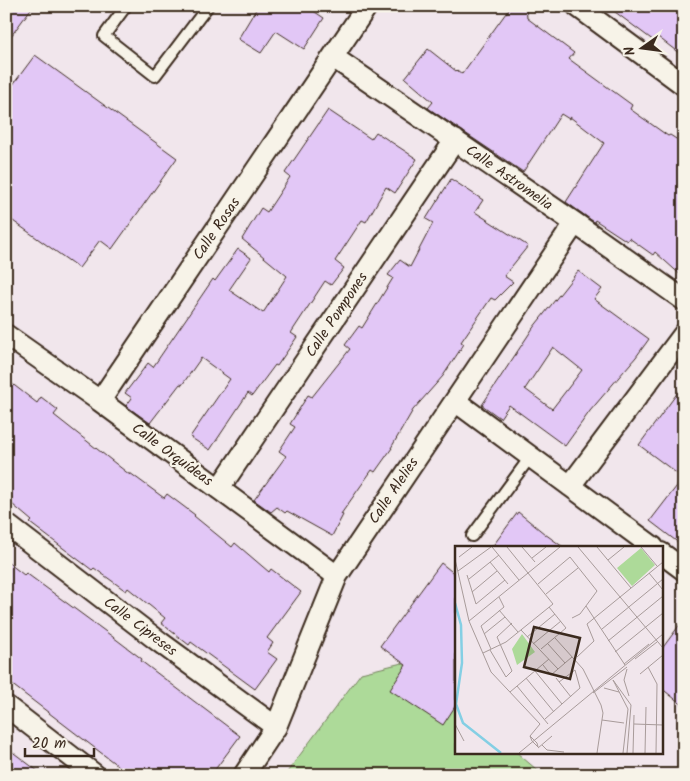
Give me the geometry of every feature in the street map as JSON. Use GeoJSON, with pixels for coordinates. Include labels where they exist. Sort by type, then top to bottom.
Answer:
{"type":"FeatureCollection","features":[{"type":"Feature","properties":{"kind":"street","name":"Calle Rosas"},"geometry":{"type":"LineString","coordinates":[[100,401],[367,6]]}},
{"type":"Feature","properties":{"kind":"street"},"geometry":{"type":"LineString","coordinates":[[577,6],[684,85]]}},
{"type":"Feature","properties":{"kind":"street","name":"Calle Astromelia"},"geometry":{"type":"LineString","coordinates":[[334,57],[684,300]]}},
{"type":"Feature","properties":{"kind":"street","name":"Calle Pompones"},"geometry":{"type":"LineString","coordinates":[[219,489],[455,140]]}},
{"type":"Feature","properties":{"kind":"street","name":"Calle Alelies"},"geometry":{"type":"LineString","coordinates":[[244,775],[276,726],[337,576],[575,223]]}},
{"type":"Feature","properties":{"kind":"street"},"geometry":{"type":"LineString","coordinates":[[570,486],[684,334]]}},
{"type":"Feature","properties":{"kind":"street","name":"Calle Orquídeas"},"geometry":{"type":"LineString","coordinates":[[6,335],[100,401],[337,576]]}},
{"type":"Feature","properties":{"kind":"street"},"geometry":{"type":"LineString","coordinates":[[455,401],[652,546]]}},
{"type":"Feature","properties":{"kind":"street","name":"Calle Cipreses"},"geometry":{"type":"LineString","coordinates":[[6,524],[161,644],[276,726]]}},
{"type":"Feature","properties":{"kind":"street"},"geometry":{"type":"LineString","coordinates":[[662,554],[684,570]]}},
{"type":"Feature","properties":{"kind":"street"},"geometry":{"type":"LineString","coordinates":[[6,706],[95,775]]}},
{"type":"Feature","properties":{"kind":"lane"},"geometry":{"type":"LineString","coordinates":[[126,6],[104,36],[155,76],[208,6]]}},
{"type":"Feature","properties":{"kind":"lane"},"geometry":{"type":"LineString","coordinates":[[472,536],[531,456]]}},
{"type":"Feature","properties":{"kind":"green space"},"geometry":{"type":"Polygon","coordinates":[[[402,663],[455,702],[455,754],[518,754],[543,775],[285,775],[361,673],[402,663]]]}},
{"type":"Feature","properties":{"kind":"building"},"geometry":{"type":"Polygon","coordinates":[[[6,6],[33,6],[6,43],[6,6]]]}},
{"type":"Feature","properties":{"kind":"building"},"geometry":{"type":"Polygon","coordinates":[[[258,6],[306,6],[324,18],[304,49],[276,31],[261,53],[238,39],[258,6]]]}},
{"type":"Feature","properties":{"kind":"building"},"geometry":{"type":"Polygon","coordinates":[[[511,6],[526,6],[527,18],[574,53],[569,59],[632,105],[630,109],[668,136],[670,135],[684,144],[684,278],[655,252],[653,255],[629,238],[627,241],[595,220],[594,222],[566,202],[604,143],[570,117],[569,119],[561,114],[523,172],[428,108],[433,102],[405,78],[428,49],[462,74],[511,6]]]}},
{"type":"Feature","properties":{"kind":"building"},"geometry":{"type":"Polygon","coordinates":[[[607,6],[684,6],[684,57],[658,37],[654,41],[607,6]]]}},
{"type":"Feature","properties":{"kind":"building"},"geometry":{"type":"Polygon","coordinates":[[[35,55],[177,158],[112,249],[100,240],[79,268],[6,216],[6,94],[35,55]]]}},
{"type":"Feature","properties":{"kind":"building"},"geometry":{"type":"Polygon","coordinates":[[[328,110],[371,139],[376,132],[417,159],[395,193],[386,187],[366,222],[362,220],[335,261],[344,268],[331,285],[325,281],[291,333],[297,337],[277,366],[275,365],[252,396],[248,393],[210,450],[190,437],[230,379],[201,358],[182,385],[180,384],[150,423],[126,406],[132,398],[125,393],[148,363],[153,367],[213,279],[215,281],[238,249],[251,258],[229,290],[263,313],[287,276],[242,239],[261,208],[267,212],[290,177],[285,173],[328,110]]]}},
{"type":"Feature","properties":{"kind":"building"},"geometry":{"type":"Polygon","coordinates":[[[451,179],[483,200],[475,212],[528,246],[504,276],[513,282],[495,300],[491,298],[461,342],[464,344],[443,376],[413,410],[392,448],[375,472],[372,470],[341,514],[343,515],[332,536],[287,511],[285,513],[277,507],[271,512],[254,500],[286,456],[279,451],[295,427],[290,424],[308,395],[312,397],[350,349],[345,345],[359,326],[362,328],[393,278],[388,275],[400,260],[410,267],[433,223],[426,219],[451,179]]]}},
{"type":"Feature","properties":{"kind":"building"},"geometry":{"type":"Polygon","coordinates":[[[578,271],[602,289],[594,299],[649,339],[590,411],[565,446],[509,405],[500,418],[482,405],[533,328],[578,271]],[[553,347],[525,389],[552,409],[582,370],[553,347]]]}},
{"type":"Feature","properties":{"kind":"building"},"geometry":{"type":"Polygon","coordinates":[[[6,379],[37,403],[41,397],[58,410],[54,415],[130,475],[130,473],[164,498],[167,494],[232,547],[235,543],[269,572],[271,569],[301,592],[267,638],[273,643],[267,652],[277,659],[255,689],[191,642],[189,645],[161,623],[165,618],[128,588],[126,591],[94,568],[92,570],[30,523],[32,521],[6,499],[6,379]]]}},
{"type":"Feature","properties":{"kind":"building"},"geometry":{"type":"Polygon","coordinates":[[[684,384],[684,547],[650,521],[683,478],[639,445],[684,384]]]}},
{"type":"Feature","properties":{"kind":"building"},"geometry":{"type":"Polygon","coordinates":[[[518,512],[562,546],[493,546],[518,512]]]}},
{"type":"Feature","properties":{"kind":"building"},"geometry":{"type":"Polygon","coordinates":[[[6,561],[24,575],[26,573],[117,640],[142,659],[141,661],[240,736],[211,775],[130,775],[6,680],[6,561]]]}},
{"type":"Feature","properties":{"kind":"building"},"geometry":{"type":"Polygon","coordinates":[[[441,563],[455,574],[455,707],[443,725],[390,690],[406,665],[380,646],[441,563]]]}},
{"type":"Feature","properties":{"kind":"building"},"geometry":{"type":"Polygon","coordinates":[[[684,619],[684,706],[662,689],[662,649],[684,619]]]}},
{"type":"Feature","properties":{"kind":"building"},"geometry":{"type":"Polygon","coordinates":[[[6,747],[43,775],[6,775],[6,747]]]}}]}
